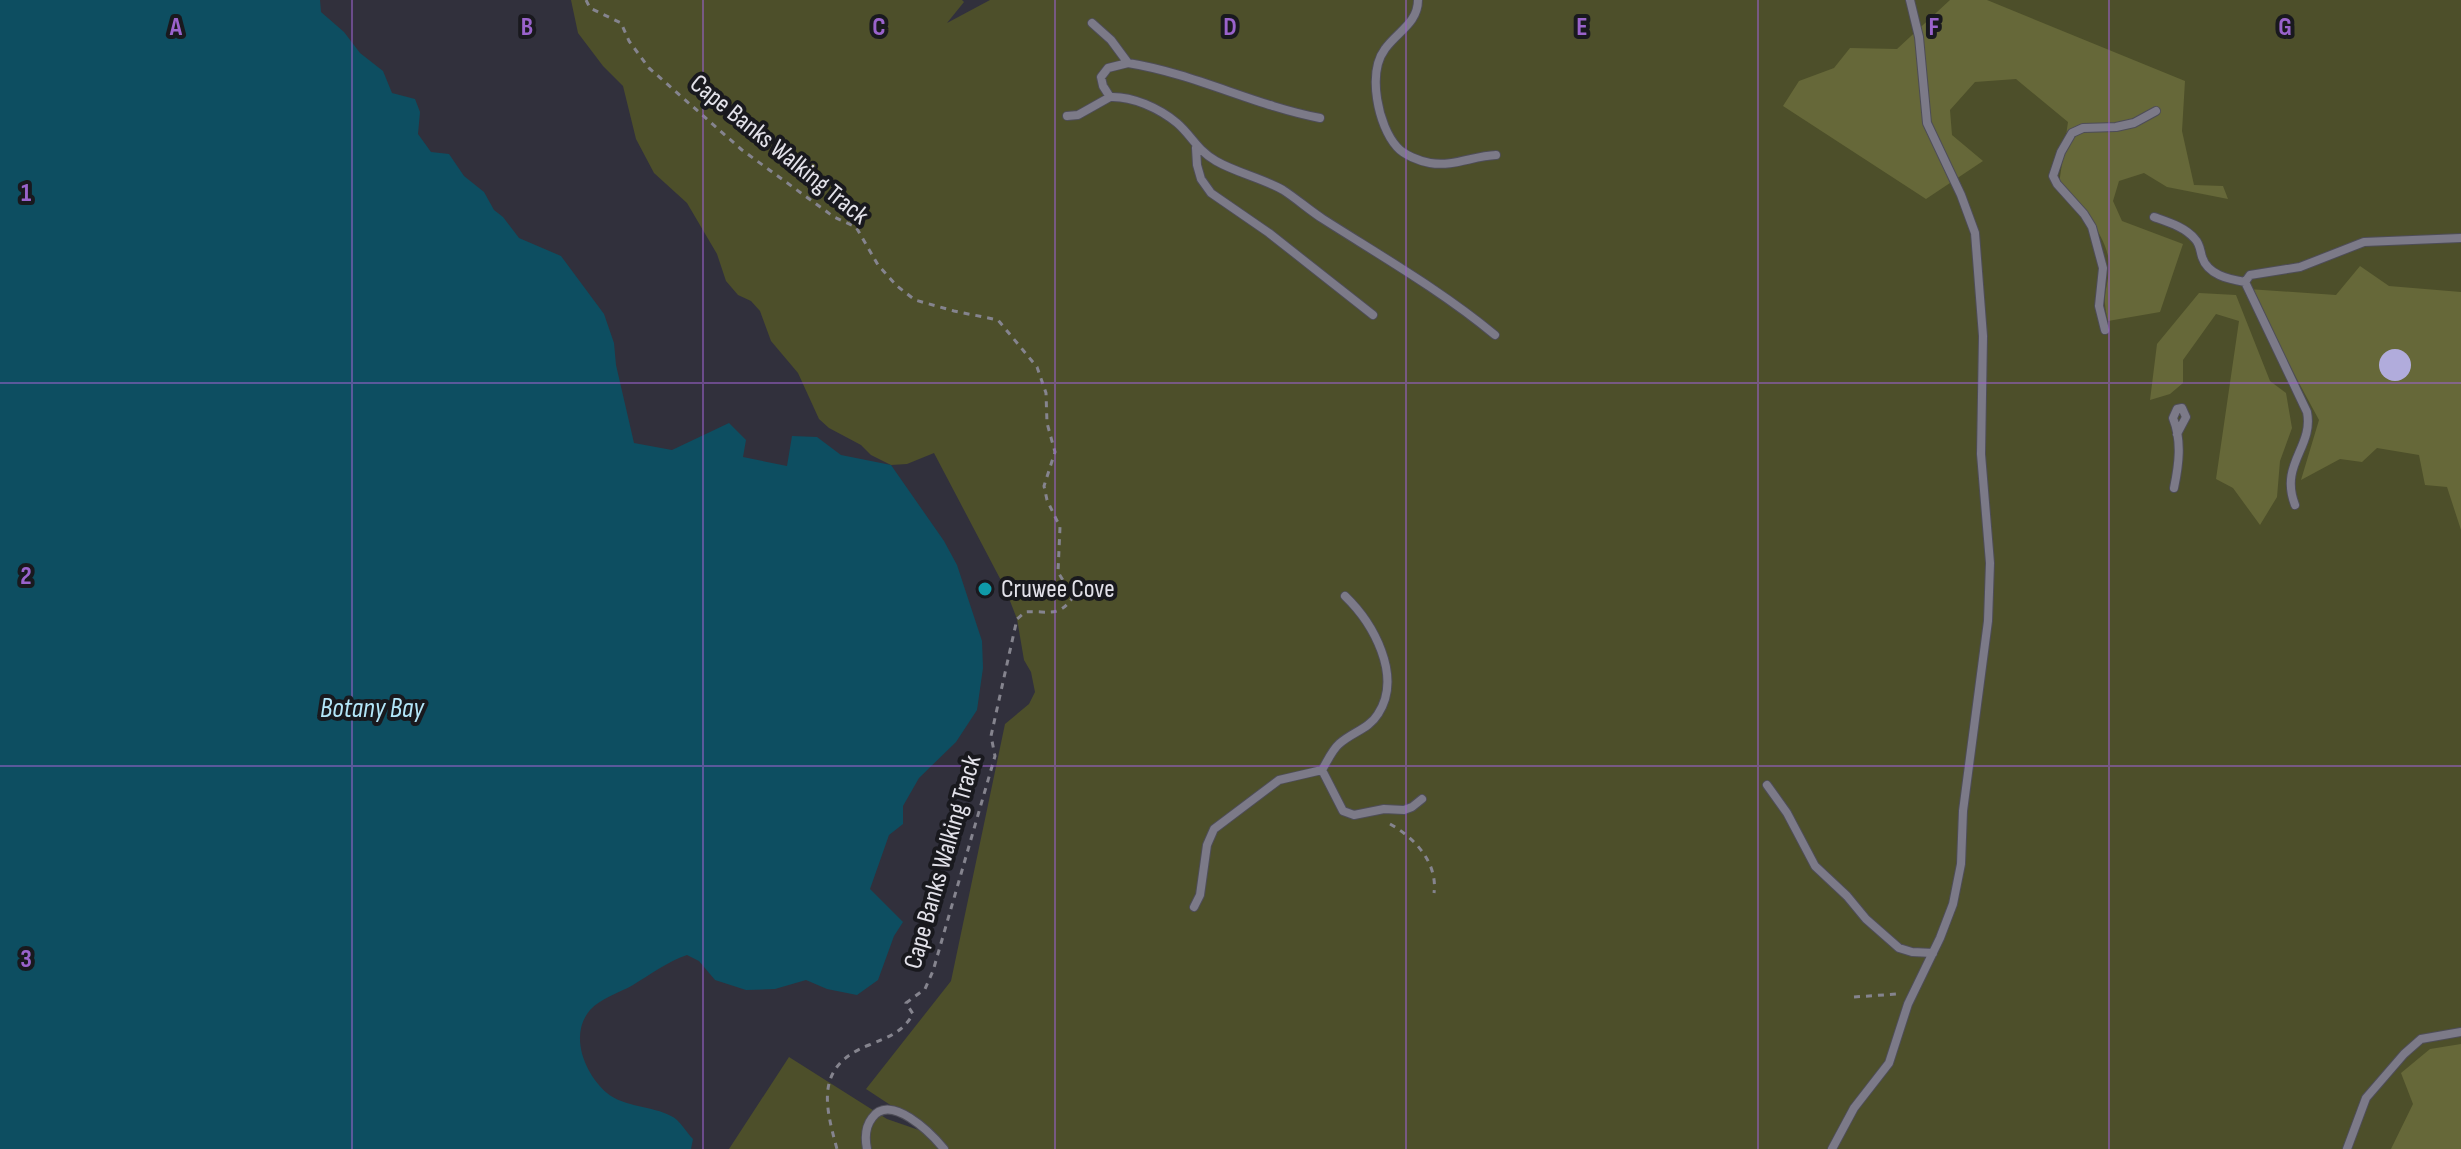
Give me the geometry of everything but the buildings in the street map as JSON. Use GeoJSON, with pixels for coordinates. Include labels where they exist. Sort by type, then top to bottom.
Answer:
{"type":"FeatureCollection","features":[{"type":"Feature","properties":{"kind":"lane"},"geometry":{"type":"LineString","coordinates":[[1418,0],[1417,12],[1384,49],[1377,70],[1376,99],[1395,146],[1403,153],[1430,163],[1459,163],[1480,155],[1496,155]]}},
{"type":"Feature","properties":{"kind":"lane"},"geometry":{"type":"LineString","coordinates":[[1832,1149],[1854,1108],[1889,1063],[1913,993],[1953,904],[1961,864],[1963,811],[1988,621],[1990,563],[1981,454],[1983,336],[1975,233],[1927,123],[1919,37],[1910,0]]}},
{"type":"Feature","properties":{"kind":"lane"},"geometry":{"type":"LineString","coordinates":[[1092,23],[1111,40],[1128,63]]}},
{"type":"Feature","properties":{"kind":"lane"},"geometry":{"type":"LineString","coordinates":[[1110,97],[1101,77],[1108,68],[1128,63],[1191,76],[1250,100],[1320,118]]}},
{"type":"Feature","properties":{"kind":"lane"},"geometry":{"type":"LineString","coordinates":[[1067,116],[1078,115],[1110,97],[1150,106],[1178,124],[1196,148],[1216,161],[1280,188],[1495,335]]}},
{"type":"Feature","properties":{"kind":"lane"},"geometry":{"type":"LineString","coordinates":[[2105,330],[2099,306],[2103,268],[2092,227],[2053,176],[2072,133],[2083,128],[2134,123],[2156,111]]}},
{"type":"Feature","properties":{"kind":"lane"},"geometry":{"type":"LineString","coordinates":[[1196,148],[1201,179],[1211,193],[1269,233],[1373,315]]}},
{"type":"Feature","properties":{"kind":"lane"},"geometry":{"type":"LineString","coordinates":[[2154,217],[2191,235],[2198,242],[2203,260],[2212,271],[2228,279],[2245,282]]}},
{"type":"Feature","properties":{"kind":"lane"},"geometry":{"type":"LineString","coordinates":[[2245,282],[2250,275],[2300,267],[2364,242],[2461,238]]}},
{"type":"Feature","properties":{"kind":"lane"},"geometry":{"type":"LineString","coordinates":[[2245,282],[2307,412],[2307,429],[2292,466],[2289,483],[2295,505]]}},
{"type":"Feature","properties":{"kind":"lane"},"geometry":{"type":"LineString","coordinates":[[2174,488],[2179,460],[2177,434]]}},
{"type":"Feature","properties":{"kind":"lane"},"geometry":{"type":"LineString","coordinates":[[1194,907],[1200,895],[1207,845],[1214,829],[1279,780],[1322,770],[1337,745],[1369,724],[1379,713],[1388,682],[1376,637],[1368,621],[1345,596]]}},
{"type":"Feature","properties":{"kind":"lane"},"geometry":{"type":"LineString","coordinates":[[1322,770],[1343,811],[1354,815],[1404,810],[1422,799]]}},
{"type":"Feature","properties":{"kind":"lane"},"geometry":{"type":"LineString","coordinates":[[1767,785],[1787,813],[1815,866],[1866,919],[1899,948],[1933,953]]}},
{"type":"Feature","properties":{"kind":"lane"},"geometry":{"type":"LineString","coordinates":[[2347,1149],[2366,1098],[2404,1054],[2421,1039],[2461,1032]]}},
{"type":"Feature","properties":{"kind":"lane"},"geometry":{"type":"LineString","coordinates":[[867,1149],[868,1126],[872,1117],[885,1109],[891,1109],[919,1126],[944,1149]]}},
{"type":"Feature","properties":{"kind":"path","name":"Cape Banks Walking Track"},"geometry":{"type":"LineString","coordinates":[[586,0],[590,8],[621,23],[629,41],[649,68],[742,150],[834,217],[856,227],[878,265],[915,300],[998,320],[1037,367],[1046,393],[1047,423],[1055,452],[1044,486],[1060,527],[1058,572],[1073,597],[1065,608],[1055,613],[1025,612],[1017,619],[991,736],[995,756],[933,971],[925,989],[906,1003],[913,1014],[905,1028],[840,1060],[828,1077],[829,1110],[837,1149]]}},
{"type":"Feature","properties":{"kind":"path"},"geometry":{"type":"LineString","coordinates":[[1375,811],[1412,838],[1434,872],[1434,893]]}},
{"type":"Feature","properties":{"kind":"path"},"geometry":{"type":"LineString","coordinates":[[1854,997],[1913,993]]}},
{"type":"Feature","properties":{"kind":"green space"},"geometry":{"type":"Polygon","coordinates":[[[571,0],[962,0],[964,2],[947,23],[990,0],[2461,0],[2461,1149],[729,1149],[789,1057],[887,1119],[939,1137],[866,1089],[951,981],[1005,724],[1029,704],[1035,692],[1031,672],[1024,660],[1017,619],[1005,588],[934,453],[907,464],[891,465],[819,419],[798,373],[771,341],[760,311],[751,301],[738,295],[726,281],[717,254],[687,203],[654,173],[636,139],[623,86],[578,33],[571,0]]]}},
{"type":"Feature","properties":{"kind":"green space"},"geometry":{"type":"Polygon","coordinates":[[[1950,0],[1987,0],[2185,81],[2182,131],[2194,185],[2223,186],[2228,199],[2167,187],[2144,173],[2119,181],[2113,201],[2122,221],[2183,244],[2160,312],[2108,321],[2105,300],[2109,259],[2105,247],[2093,223],[2059,184],[2068,122],[2016,79],[1975,82],[1950,110],[1952,135],[1983,161],[1926,199],[1783,106],[1799,81],[1834,68],[1850,48],[1897,49],[1950,0]]]}},
{"type":"Feature","properties":{"kind":"green space"},"geometry":{"type":"Polygon","coordinates":[[[2360,266],[2389,286],[2461,292],[2461,530],[2447,487],[2425,485],[2419,455],[2377,448],[2362,462],[2340,459],[2301,480],[2319,420],[2248,289],[2336,295],[2360,266]]]}},
{"type":"Feature","properties":{"kind":"green space"},"geometry":{"type":"Polygon","coordinates":[[[2199,293],[2236,295],[2270,381],[2286,393],[2292,428],[2280,461],[2277,497],[2260,525],[2233,488],[2216,479],[2239,321],[2216,314],[2183,360],[2183,383],[2170,394],[2150,400],[2157,344],[2199,293]]]}},
{"type":"Feature","properties":{"kind":"green space"},"geometry":{"type":"Polygon","coordinates":[[[2461,1044],[2461,1149],[2391,1149],[2413,1104],[2401,1073],[2430,1049],[2461,1044]]]}},
{"type":"Feature","properties":{"kind":"water","name":"Botany Bay"},"geometry":{"type":"Polygon","coordinates":[[[0,0],[320,0],[321,12],[344,32],[360,53],[383,71],[392,93],[415,99],[420,112],[418,134],[431,152],[449,154],[464,176],[484,192],[494,210],[519,238],[561,256],[604,314],[614,343],[634,443],[672,450],[729,423],[746,440],[743,457],[787,466],[792,436],[817,437],[841,455],[891,465],[944,541],[957,565],[982,641],[983,668],[977,710],[956,742],[919,778],[903,806],[903,824],[889,835],[870,889],[903,922],[894,936],[878,980],[857,995],[827,989],[806,980],[775,989],[746,990],[715,980],[699,961],[687,955],[599,1002],[584,1020],[580,1031],[582,1054],[599,1085],[614,1098],[674,1118],[693,1139],[691,1149],[0,1149],[0,0]]]}},
{"type":"Feature","properties":{"kind":"place","name":"Cruwee Cove"},"geometry":{"type":"Point","coordinates":[985,589]}}]}
